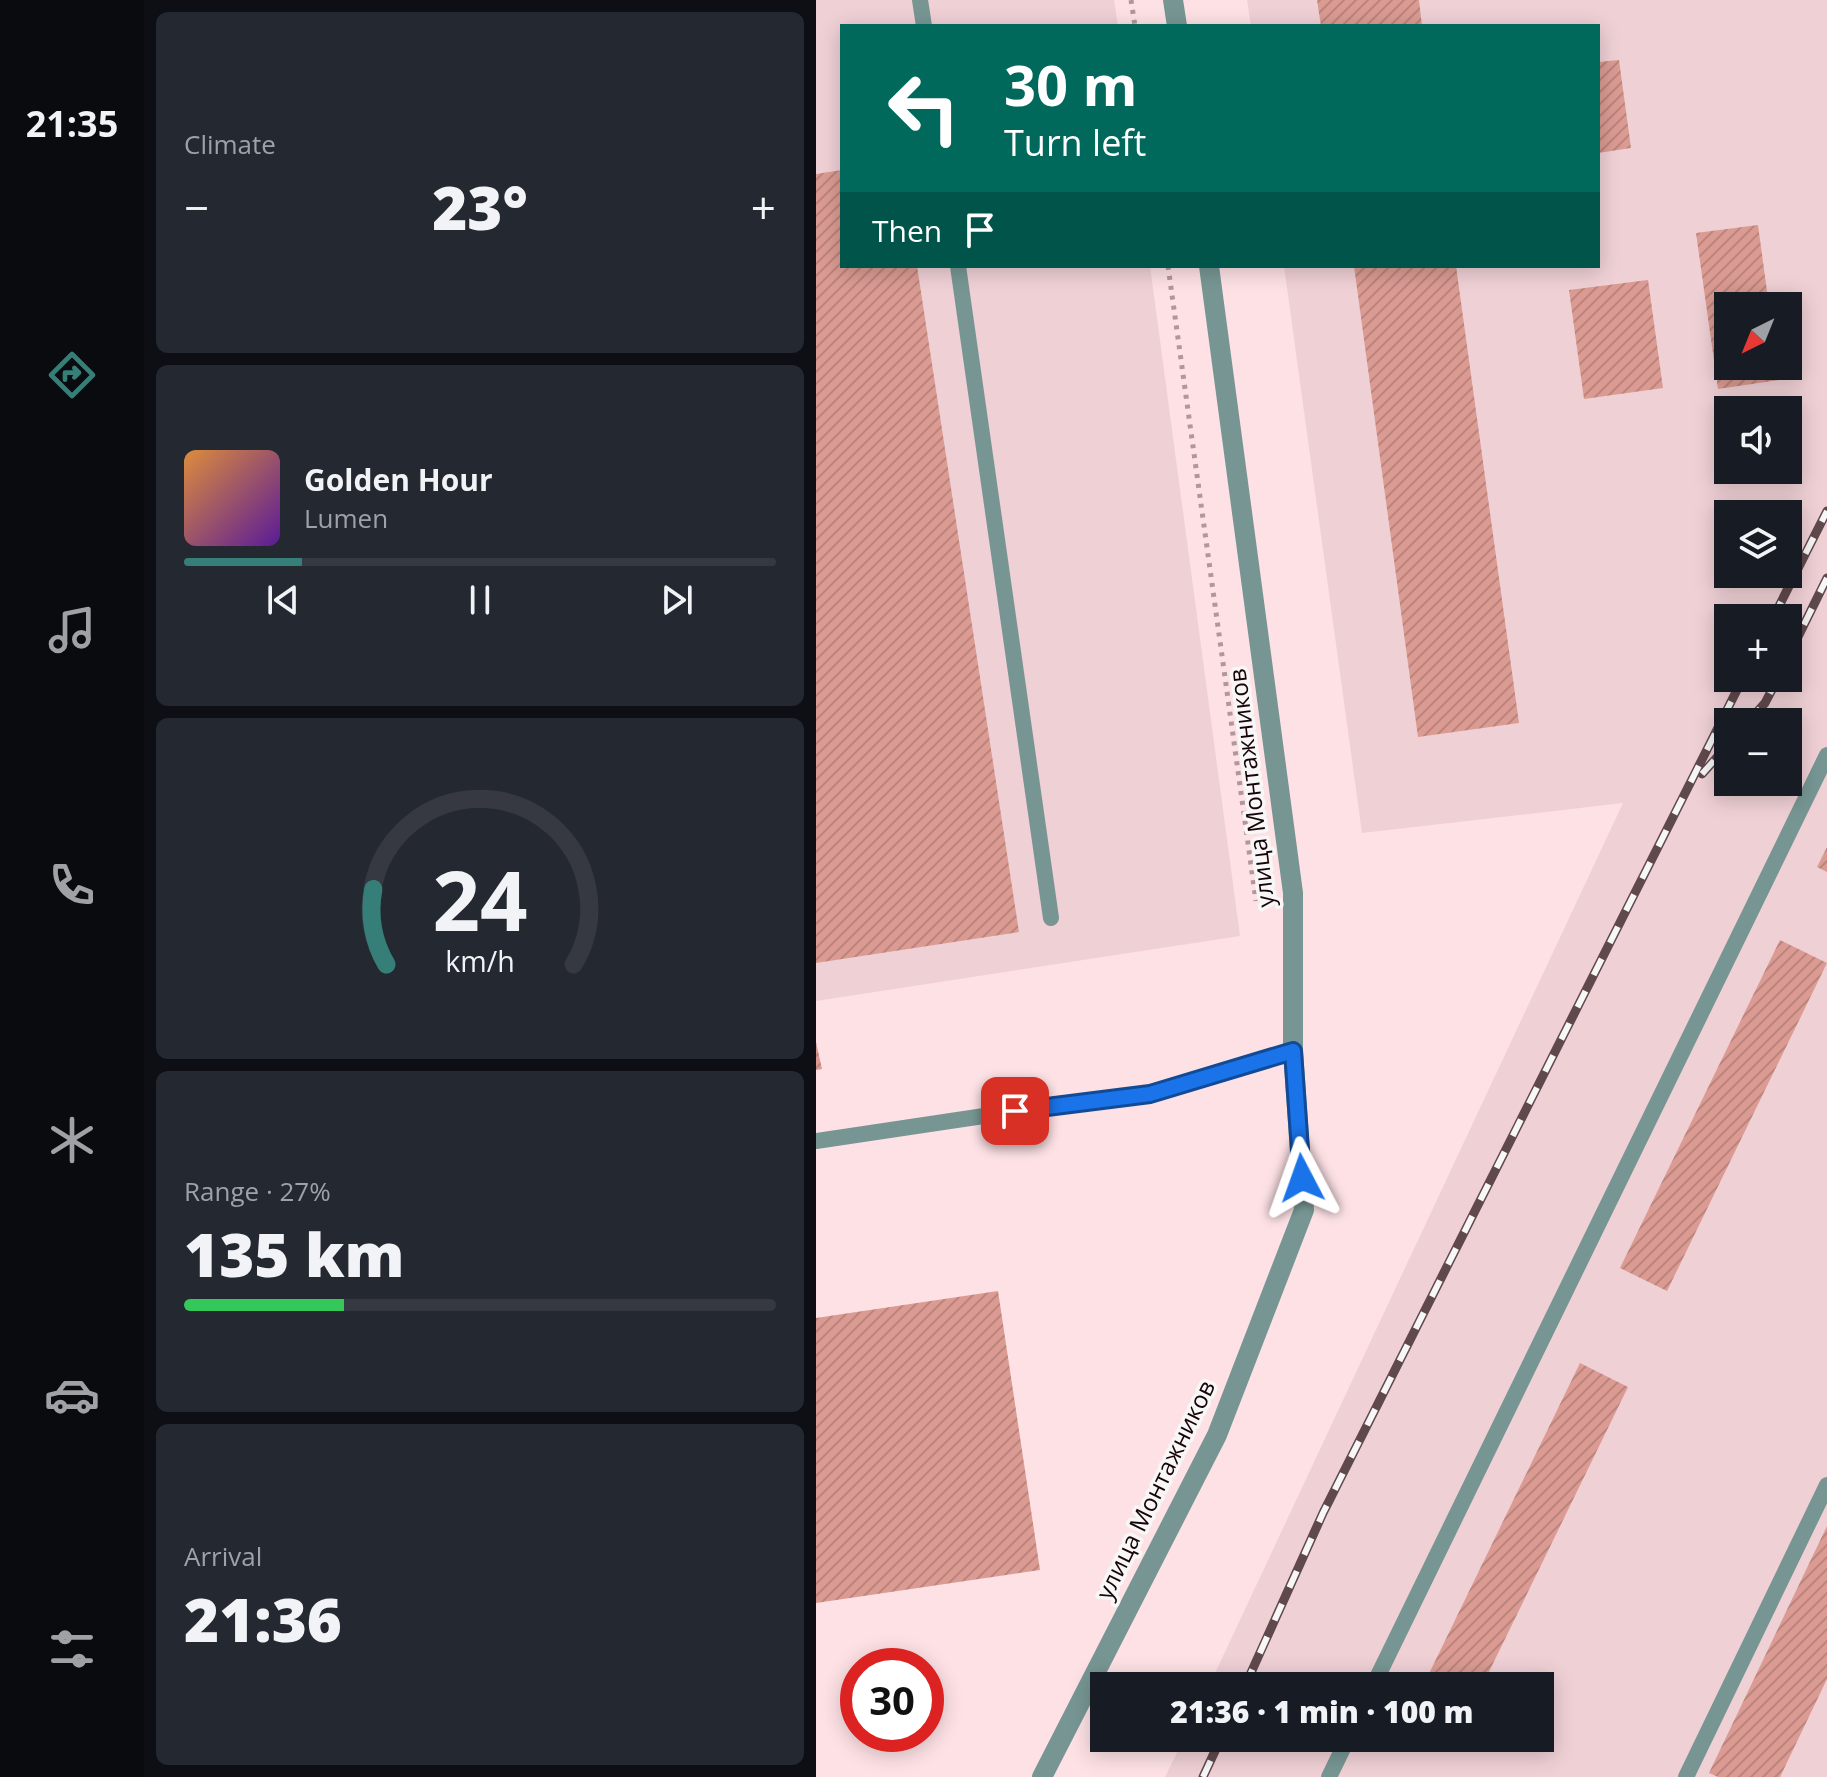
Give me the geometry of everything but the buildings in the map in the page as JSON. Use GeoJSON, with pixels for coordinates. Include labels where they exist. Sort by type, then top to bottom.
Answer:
{"type":"FeatureCollection","features":[{"type":"Feature","properties":{"kind":"street"},"geometry":{"type":"LineString","coordinates":[[1173,0],[1177,24]]}},
{"type":"Feature","properties":{"kind":"street","name":"улица Монтажников"},"geometry":{"type":"LineString","coordinates":[[1042,1777],[1217,1435],[1304,1210],[1293,1051],[1293,893],[1209,268]]}},
{"type":"Feature","properties":{"kind":"lane"},"geometry":{"type":"LineString","coordinates":[[920,0],[924,24]]}},
{"type":"Feature","properties":{"kind":"lane"},"geometry":{"type":"LineString","coordinates":[[958,268],[1051,918]]}},
{"type":"Feature","properties":{"kind":"lane"},"geometry":{"type":"LineString","coordinates":[[1380,1672],[1827,755]]}},
{"type":"Feature","properties":{"kind":"lane"},"geometry":{"type":"LineString","coordinates":[[816,1141],[1150,1094],[1293,1051]]}},
{"type":"Feature","properties":{"kind":"lane"},"geometry":{"type":"LineString","coordinates":[[1686,1777],[1827,1485]]}},
{"type":"Feature","properties":{"kind":"lane"},"geometry":{"type":"LineString","coordinates":[[1329,1777],[1341,1752]]}},
{"type":"Feature","properties":{"kind":"path"},"geometry":{"type":"LineString","coordinates":[[1131,0],[1135,24]]}},
{"type":"Feature","properties":{"kind":"path"},"geometry":{"type":"LineString","coordinates":[[1168,268],[1256,901]]}},
{"type":"Feature","properties":{"kind":"shaded area"},"geometry":{"type":"Polygon","coordinates":[[[816,0],[1114,0],[1118,24],[840,24],[840,268],[1150,268],[1240,936],[816,1001],[816,0]]]}},
{"type":"Feature","properties":{"kind":"shaded area"},"geometry":{"type":"Polygon","coordinates":[[[1247,0],[1827,0],[1827,1777],[1165,1777],[1177,1752],[1554,1752],[1554,1672],[1216,1672],[1623,803],[1362,833],[1284,268],[1600,268],[1600,24],[1251,24],[1247,0]]]}},
{"type":"Feature","properties":{"kind":"railway"},"geometry":{"type":"LineString","coordinates":[[1780,604],[1827,511]]}},
{"type":"Feature","properties":{"kind":"railway"},"geometry":{"type":"LineString","coordinates":[[1802,629],[1827,578]]}},
{"type":"Feature","properties":{"kind":"railway"},"geometry":{"type":"LineString","coordinates":[[1251,1672],[1323,1513],[1736,692]]}},
{"type":"Feature","properties":{"kind":"railway"},"geometry":{"type":"LineString","coordinates":[[1761,708],[1771,692]]}},
{"type":"Feature","properties":{"kind":"railway"},"geometry":{"type":"LineString","coordinates":[[1702,774],[1714,761]]}},
{"type":"Feature","properties":{"kind":"railway"},"geometry":{"type":"LineString","coordinates":[[1203,1777],[1215,1752]]}},
{"type":"Feature","properties":{"kind":"route"},"geometry":{"type":"LineString","coordinates":[[1015,1111],[1150,1094],[1293,1051],[1302,1178]]}}]}
